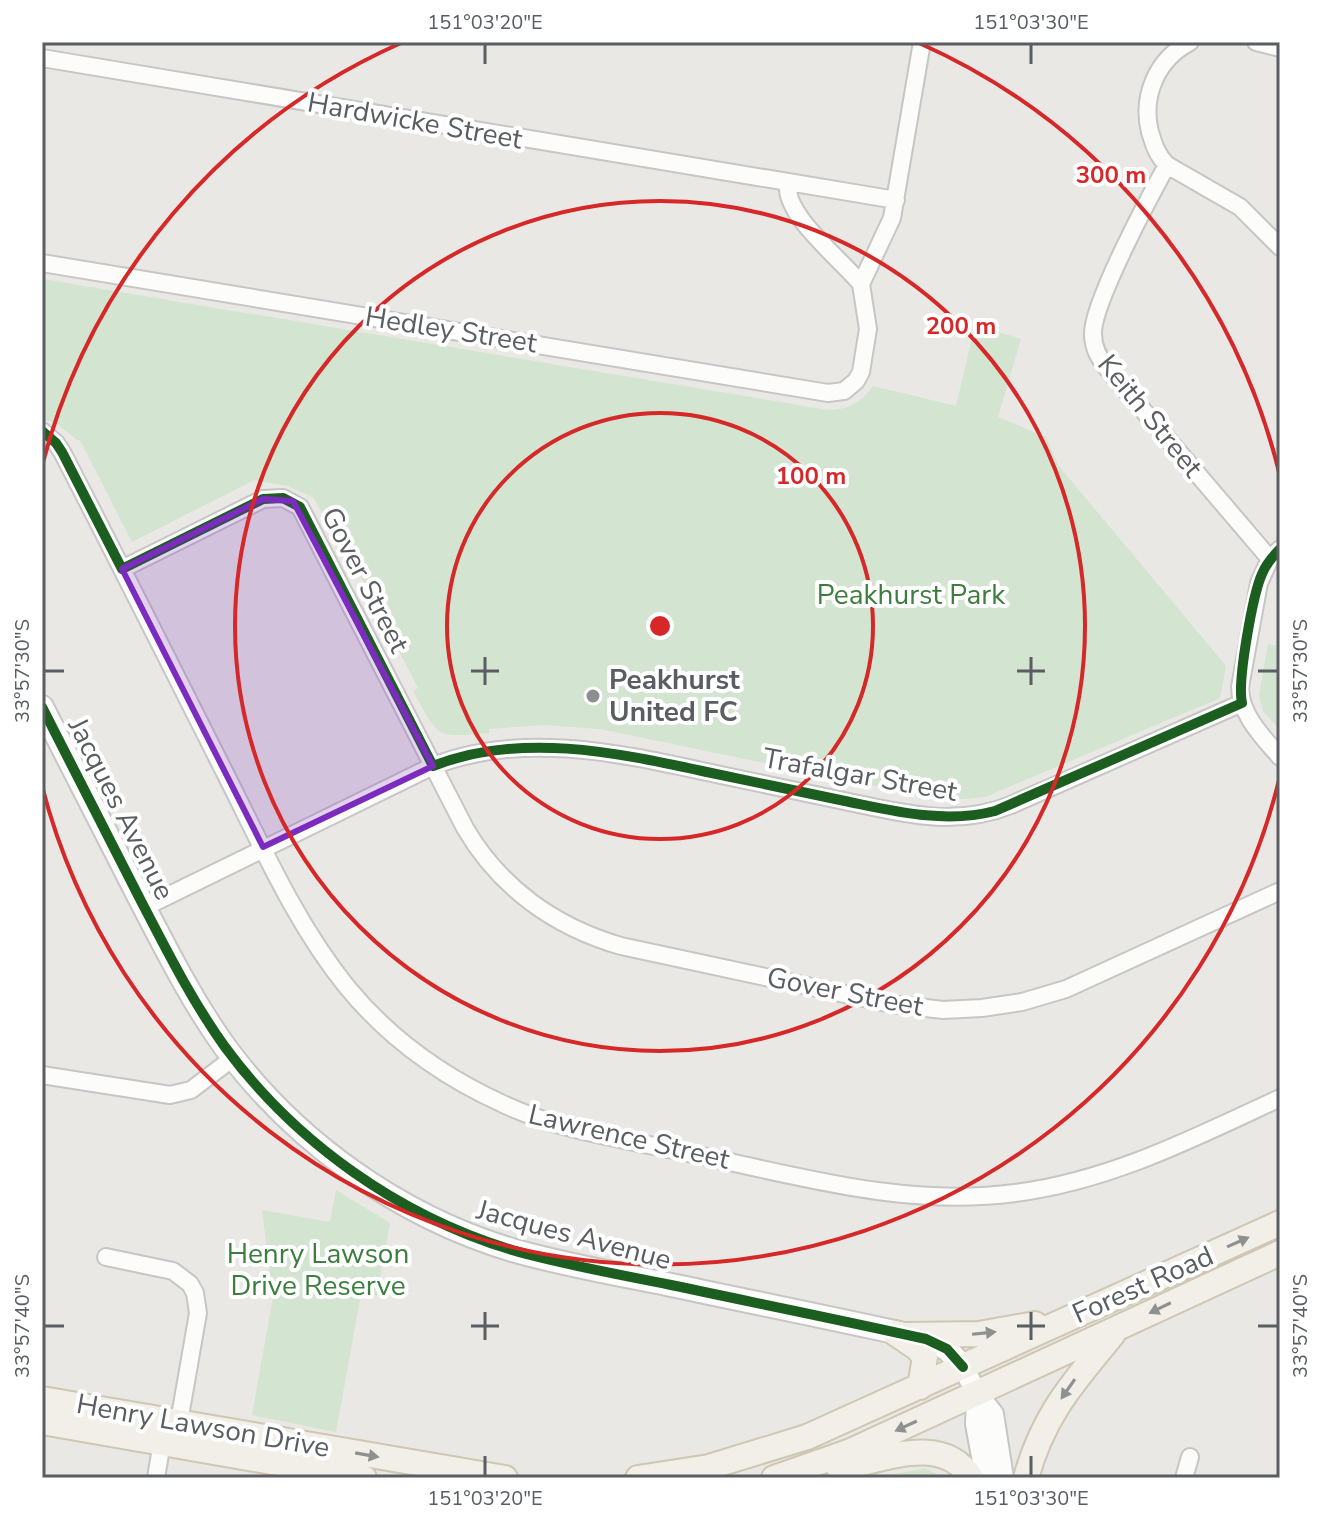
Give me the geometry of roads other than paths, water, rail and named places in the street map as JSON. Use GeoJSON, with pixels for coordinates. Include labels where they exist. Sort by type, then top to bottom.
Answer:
{"type":"FeatureCollection","features":[{"type":"Feature","properties":{"kind":"main road","name":"Jacques Avenue"},"geometry":{"type":"LineString","coordinates":[[42,707],[183,982],[233,1058],[291,1122],[331,1155],[394,1197],[468,1234],[511,1249],[933,1341],[947,1349],[963,1367]]}},
{"type":"Feature","properties":{"kind":"main road","name":"Forest Road"},"geometry":{"type":"LineString","coordinates":[[963,1367],[1280,1223]]}},
{"type":"Feature","properties":{"kind":"main road","name":"Forest Road"},"geometry":{"type":"LineString","coordinates":[[977,1394],[1280,1253]]}},
{"type":"Feature","properties":{"kind":"main road"},"geometry":{"type":"LineString","coordinates":[[900,1334],[993,1332],[1081,1314]]}},
{"type":"Feature","properties":{"kind":"main road"},"geometry":{"type":"LineString","coordinates":[[1026,1478],[1040,1436],[1056,1405],[1117,1329]]}},
{"type":"Feature","properties":{"kind":"main road"},"geometry":{"type":"LineString","coordinates":[[900,1334],[925,1357],[920,1387]]}},
{"type":"Feature","properties":{"kind":"main road"},"geometry":{"type":"LineString","coordinates":[[638,1478],[709,1467],[784,1446],[963,1367]]}},
{"type":"Feature","properties":{"kind":"main road"},"geometry":{"type":"LineString","coordinates":[[776,1478],[851,1451],[977,1394]]}},
{"type":"Feature","properties":{"kind":"main road","name":"Henry Lawson Drive"},"geometry":{"type":"LineString","coordinates":[[42,1399],[505,1478]]}},
{"type":"Feature","properties":{"kind":"main road","name":"Henry Lawson Drive"},"geometry":{"type":"LineString","coordinates":[[42,1422],[364,1478]]}},
{"type":"Feature","properties":{"kind":"main road"},"geometry":{"type":"LineString","coordinates":[[776,1478],[918,1452],[951,1460],[971,1478]]}},
{"type":"Feature","properties":{"kind":"street"},"geometry":{"type":"LineString","coordinates":[[788,183],[792,205],[806,226],[861,284],[889,228],[922,42]]}},
{"type":"Feature","properties":{"kind":"street"},"geometry":{"type":"LineString","coordinates":[[1190,42],[1168,60],[1152,85],[1146,102],[1154,145],[1167,165],[1240,207],[1280,247]]}},
{"type":"Feature","properties":{"kind":"street"},"geometry":{"type":"LineString","coordinates":[[1256,42],[1280,48]]}},
{"type":"Feature","properties":{"kind":"street","name":"Hardwicke Street"},"geometry":{"type":"LineString","coordinates":[[42,58],[896,200]]}},
{"type":"Feature","properties":{"kind":"street","name":"Keith Street"},"geometry":{"type":"LineString","coordinates":[[1167,165],[1096,315],[1095,347],[1107,368],[1275,554]]}},
{"type":"Feature","properties":{"kind":"street","name":"Hedley Street"},"geometry":{"type":"LineString","coordinates":[[42,263],[828,393],[844,391],[856,381],[863,363],[868,329],[861,284]]}},
{"type":"Feature","properties":{"kind":"street","name":"Lawrence Street"},"geometry":{"type":"LineString","coordinates":[[42,431],[62,452],[295,909],[320,949],[348,987],[386,1027],[416,1052],[479,1093],[522,1112],[578,1129],[883,1193],[930,1197],[983,1196],[1037,1190],[1114,1171],[1280,1098]]}},
{"type":"Feature","properties":{"kind":"street","name":"Gover Street"},"geometry":{"type":"LineString","coordinates":[[122,569],[263,499],[273,497],[293,501],[305,515],[465,828],[489,864],[526,900],[567,926],[621,946],[899,1005],[971,1009],[1044,996],[1118,967],[1280,891]]}},
{"type":"Feature","properties":{"kind":"street"},"geometry":{"type":"LineString","coordinates":[[1275,554],[1262,572],[1240,680],[1242,703],[1253,723],[1280,757]]}},
{"type":"Feature","properties":{"kind":"street","name":"Trafalgar Street"},"geometry":{"type":"LineString","coordinates":[[145,907],[433,766],[468,754],[509,749],[585,749],[643,758],[867,806],[960,818],[1011,805],[1242,703]]}},
{"type":"Feature","properties":{"kind":"street"},"geometry":{"type":"LineString","coordinates":[[42,1075],[170,1095],[191,1090],[233,1058]]}},
{"type":"Feature","properties":{"kind":"street"},"geometry":{"type":"LineString","coordinates":[[106,1257],[163,1267],[183,1276],[195,1293],[198,1313],[179,1422]]}},
{"type":"Feature","properties":{"kind":"street"},"geometry":{"type":"LineString","coordinates":[[963,1367],[977,1394],[993,1414],[1003,1478]]}},
{"type":"Feature","properties":{"kind":"street"},"geometry":{"type":"LineString","coordinates":[[977,1394],[976,1419],[986,1478]]}},
{"type":"Feature","properties":{"kind":"street"},"geometry":{"type":"LineString","coordinates":[[156,1478],[162,1442]]}},
{"type":"Feature","properties":{"kind":"street"},"geometry":{"type":"LineString","coordinates":[[1184,1478],[1190,1457]]}},
{"type":"Feature","properties":{"kind":"place","name":"Peakhurst United FC"},"geometry":{"type":"Point","coordinates":[593,696]}},
{"type":"Feature","properties":{"kind":"park label","name":"Peakhurst Park"},"geometry":{"type":"Point","coordinates":[911,595]}},
{"type":"Feature","properties":{"kind":"park label","name":"Henry Lawson Drive Reserve"},"geometry":{"type":"Point","coordinates":[318,1270]}}]}
